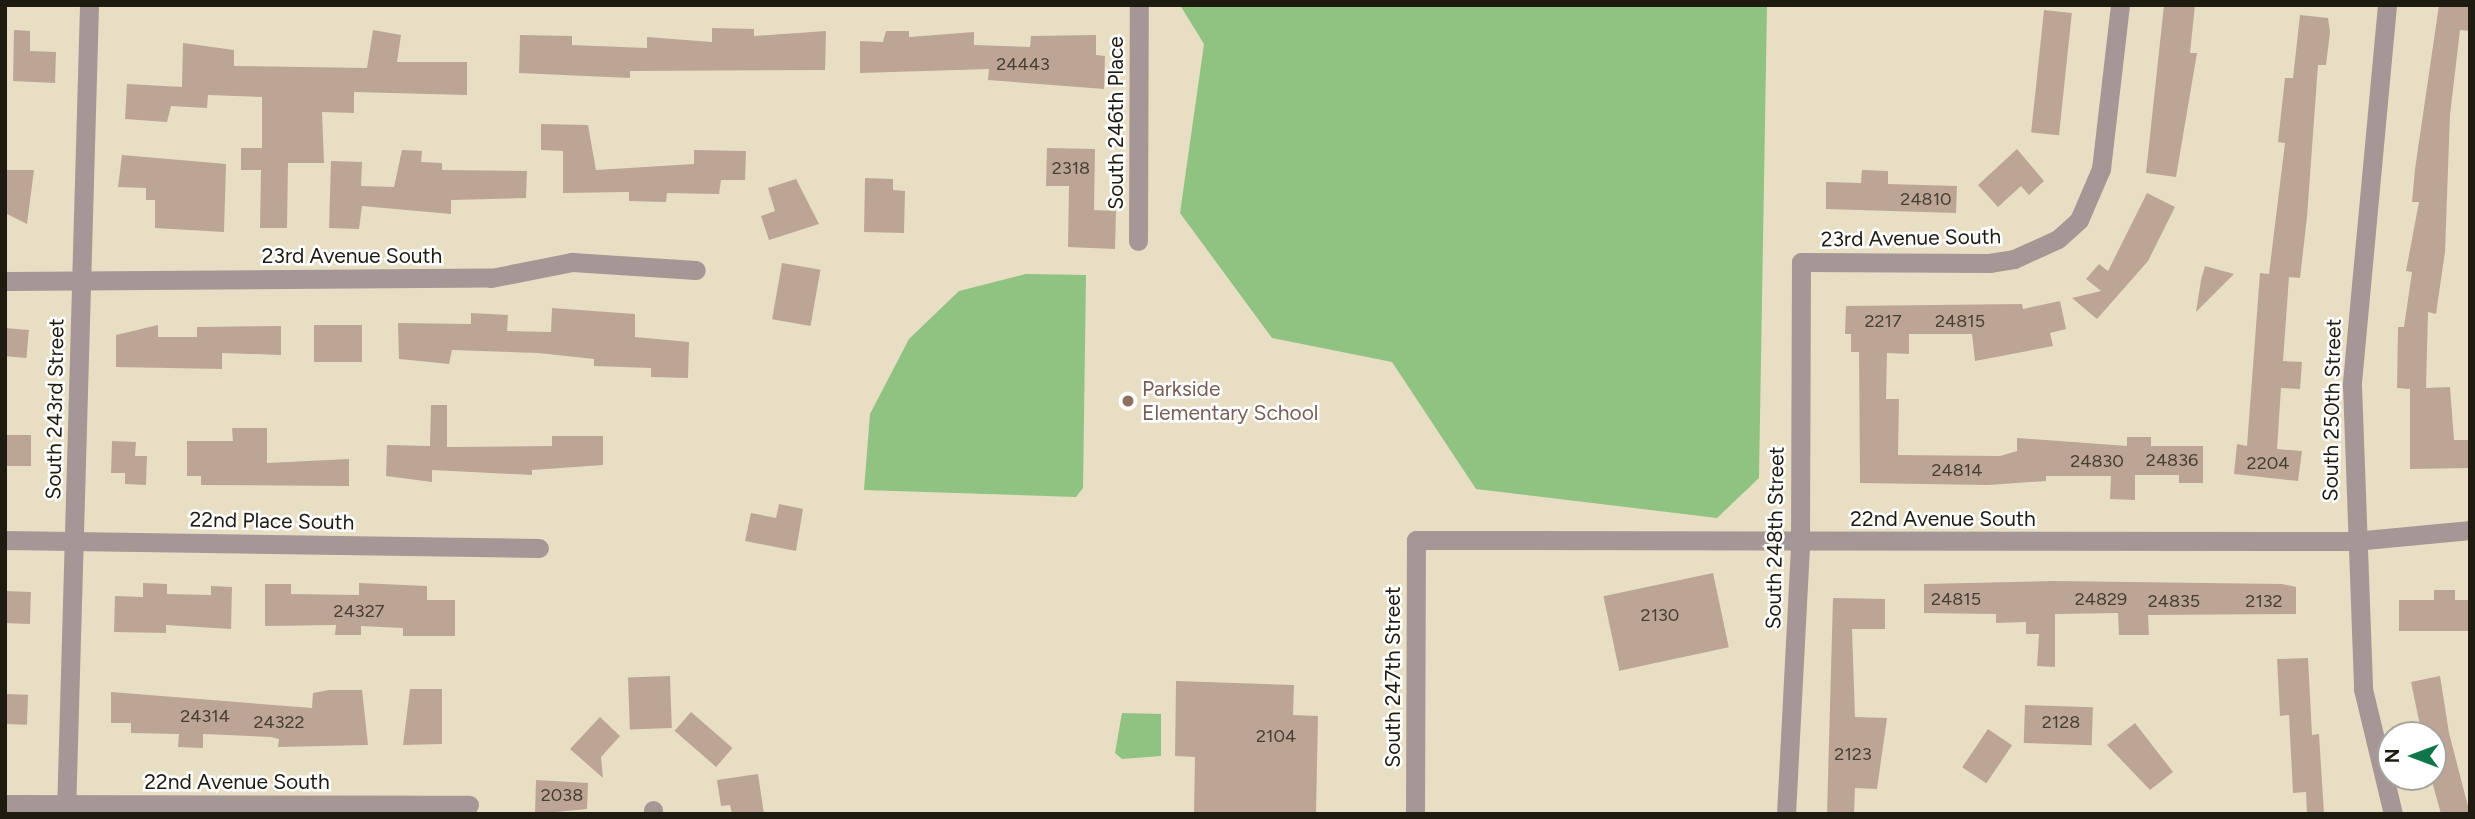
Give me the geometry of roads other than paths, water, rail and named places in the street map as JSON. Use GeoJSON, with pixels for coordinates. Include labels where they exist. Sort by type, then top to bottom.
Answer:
{"type":"FeatureCollection","features":[{"type":"Feature","properties":{"kind":"street","name":"South 243rd Street"},"geometry":{"type":"LineString","coordinates":[[66,809],[76,540],[80,281],[89,5]]}},
{"type":"Feature","properties":{"kind":"street","name":"South 246th Place"},"geometry":{"type":"LineString","coordinates":[[1138,241],[1139,5]]}},
{"type":"Feature","properties":{"kind":"street","name":"23rd Avenue South"},"geometry":{"type":"LineString","coordinates":[[1801,262],[1989,263],[2058,239],[2079,220],[2102,170],[2120,5]]}},
{"type":"Feature","properties":{"kind":"street","name":"South 250th Street"},"geometry":{"type":"LineString","coordinates":[[2387,5],[2360,253],[2352,385],[2354,541],[2363,689],[2393,814]]}},
{"type":"Feature","properties":{"kind":"street","name":"23rd Avenue South"},"geometry":{"type":"LineString","coordinates":[[5,281],[491,278],[572,262],[696,270]]}},
{"type":"Feature","properties":{"kind":"street","name":"South 248th Street"},"geometry":{"type":"LineString","coordinates":[[1786,814],[1800,542],[1801,262]]}},
{"type":"Feature","properties":{"kind":"street","name":"22nd Avenue South"},"geometry":{"type":"LineString","coordinates":[[1416,540],[2354,541],[2470,530]]}},
{"type":"Feature","properties":{"kind":"street","name":"22nd Place South"},"geometry":{"type":"LineString","coordinates":[[5,540],[539,548]]}},
{"type":"Feature","properties":{"kind":"street","name":"South 247th Street"},"geometry":{"type":"LineString","coordinates":[[1415,814],[1416,540]]}},
{"type":"Feature","properties":{"kind":"street","name":"22nd Avenue South"},"geometry":{"type":"LineString","coordinates":[[5,804],[66,809],[469,805]]}},
{"type":"Feature","properties":{"kind":"place","name":"Parkside Elementary School"},"geometry":{"type":"Point","coordinates":[1128,401]}}]}
